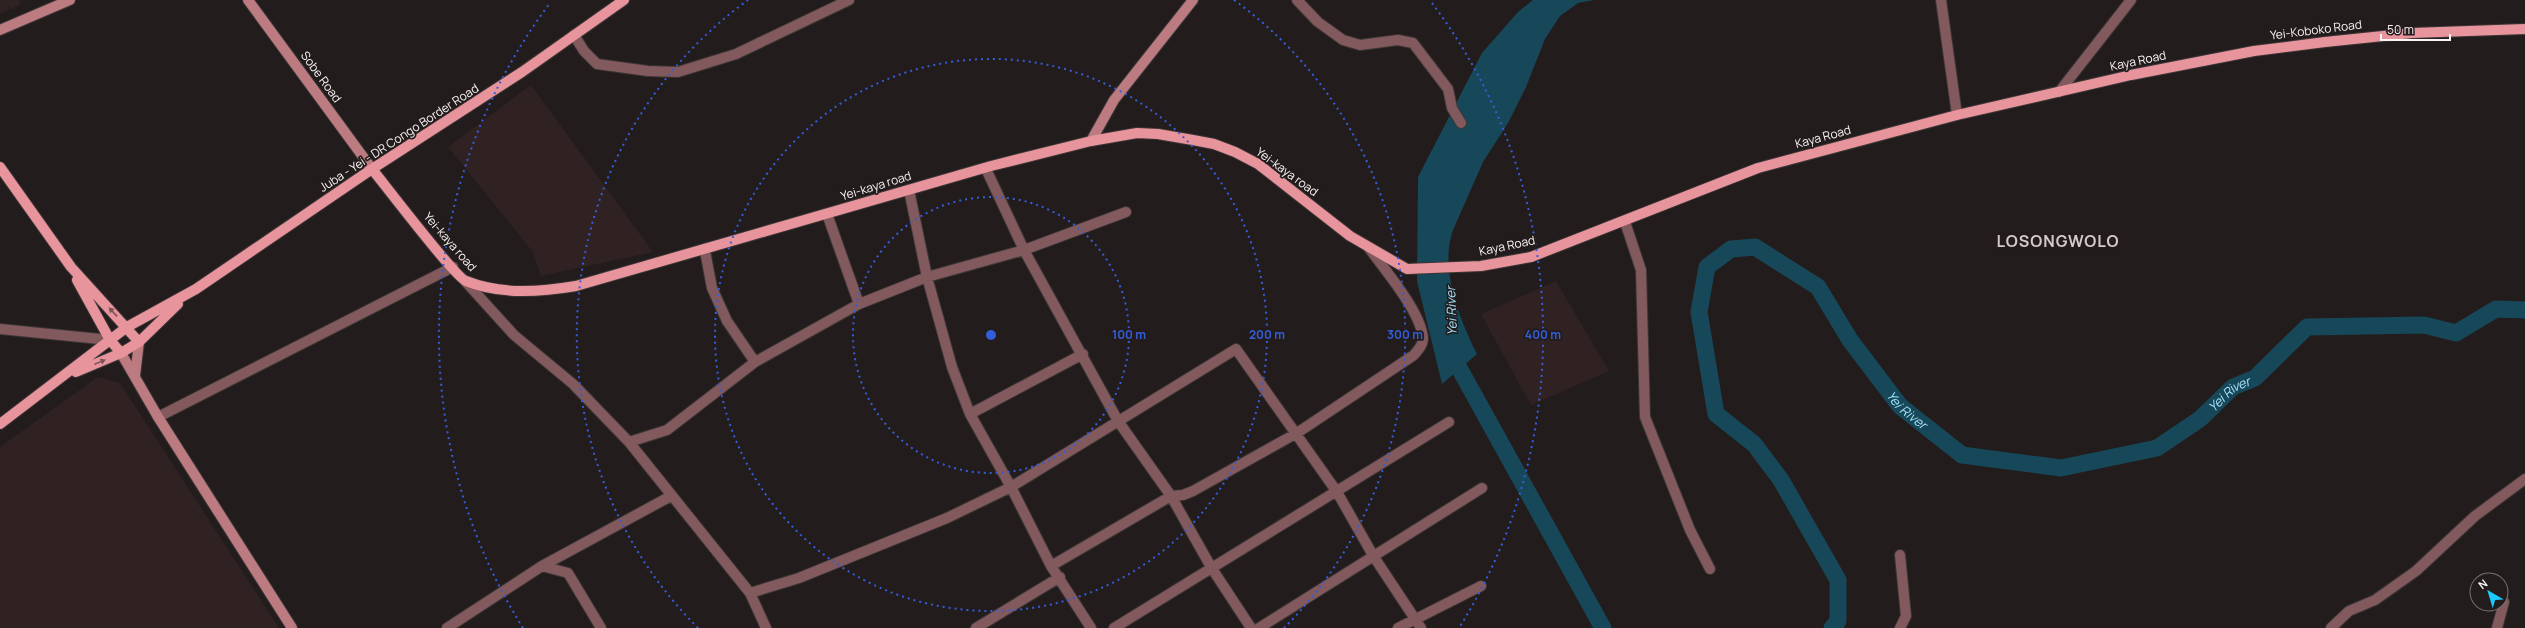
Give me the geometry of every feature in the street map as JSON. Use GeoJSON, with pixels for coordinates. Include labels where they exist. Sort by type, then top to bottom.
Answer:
{"type":"FeatureCollection","features":[{"type":"Feature","properties":{"kind":"main road","name":"Juba - Yei - DR Congo Border Road"},"geometry":{"type":"LineString","coordinates":[[0,424],[127,327],[186,295],[372,169],[522,72],[624,0]]}},
{"type":"Feature","properties":{"kind":"main road","name":"Yei-Koboko Road"},"geometry":{"type":"LineString","coordinates":[[2254,51],[2412,33],[2525,29]]}},
{"type":"Feature","properties":{"kind":"main road","name":"Kaya Road"},"geometry":{"type":"LineString","coordinates":[[1407,269],[1467,267],[1531,257],[1625,222],[1758,168],[1957,115],[2254,51]]}},
{"type":"Feature","properties":{"kind":"main road","name":"Yei-kaya road"},"geometry":{"type":"LineString","coordinates":[[372,169],[465,281],[516,291],[544,291],[576,286],[705,251],[909,190],[1091,141],[1137,133],[1158,134],[1214,144],[1258,164],[1369,248],[1407,269]]}},
{"type":"Feature","properties":{"kind":"main road"},"geometry":{"type":"LineString","coordinates":[[0,168],[71,267],[139,342]]}},
{"type":"Feature","properties":{"kind":"main road"},"geometry":{"type":"LineString","coordinates":[[71,267],[110,340],[121,354]]}},
{"type":"Feature","properties":{"kind":"main road","name":"Juba - Yei - DR Congo Border Road"},"geometry":{"type":"LineString","coordinates":[[64,376],[121,354],[139,342],[186,295]]}},
{"type":"Feature","properties":{"kind":"street"},"geometry":{"type":"LineString","coordinates":[[0,30],[70,0]]}},
{"type":"Feature","properties":{"kind":"street","name":"Sobe Road"},"geometry":{"type":"LineString","coordinates":[[248,0],[372,169]]}},
{"type":"Feature","properties":{"kind":"street"},"geometry":{"type":"LineString","coordinates":[[574,35],[584,51],[597,64],[648,72],[678,72],[736,54],[849,0]]}},
{"type":"Feature","properties":{"kind":"street"},"geometry":{"type":"LineString","coordinates":[[1091,141],[1114,100],[1193,0]]}},
{"type":"Feature","properties":{"kind":"street"},"geometry":{"type":"LineString","coordinates":[[1297,0],[1318,22],[1343,40],[1360,45],[1398,40],[1413,43],[1448,89],[1452,108],[1461,123]]}},
{"type":"Feature","properties":{"kind":"street"},"geometry":{"type":"LineString","coordinates":[[1941,0],[1957,115]]}},
{"type":"Feature","properties":{"kind":"street"},"geometry":{"type":"LineString","coordinates":[[2059,92],[2131,0]]}},
{"type":"Feature","properties":{"kind":"street"},"geometry":{"type":"LineString","coordinates":[[986,169],[1024,250],[1083,354],[1118,421],[1171,496],[1211,567],[1251,628]]}},
{"type":"Feature","properties":{"kind":"street"},"geometry":{"type":"LineString","coordinates":[[909,190],[927,277],[952,367],[970,414],[1011,486],[1051,566],[1060,577],[1091,628]]}},
{"type":"Feature","properties":{"kind":"street"},"geometry":{"type":"LineString","coordinates":[[629,442],[667,430],[755,362],[859,304],[927,277],[1024,250],[1126,212]]}},
{"type":"Feature","properties":{"kind":"street"},"geometry":{"type":"LineString","coordinates":[[827,214],[859,304]]}},
{"type":"Feature","properties":{"kind":"street"},"geometry":{"type":"LineString","coordinates":[[1625,222],[1641,270],[1646,417],[1690,530],[1710,569]]}},
{"type":"Feature","properties":{"kind":"street"},"geometry":{"type":"LineString","coordinates":[[1051,566],[1171,496],[1183,495],[1193,491],[1297,433],[1414,355],[1423,340],[1421,330],[1406,299],[1369,248]]}},
{"type":"Feature","properties":{"kind":"street"},"geometry":{"type":"LineString","coordinates":[[705,251],[712,288],[727,321],[755,362]]}},
{"type":"Feature","properties":{"kind":"street"},"geometry":{"type":"LineString","coordinates":[[158,417],[453,267]]}},
{"type":"Feature","properties":{"kind":"street"},"geometry":{"type":"LineString","coordinates":[[465,281],[514,335],[573,384],[629,442],[750,593],[766,628]]}},
{"type":"Feature","properties":{"kind":"street"},"geometry":{"type":"LineString","coordinates":[[0,329],[110,340]]}},
{"type":"Feature","properties":{"kind":"street"},"geometry":{"type":"LineString","coordinates":[[135,376],[139,342]]}},
{"type":"Feature","properties":{"kind":"street"},"geometry":{"type":"LineString","coordinates":[[750,593],[799,578],[947,518],[1011,486],[1236,349],[1297,433],[1337,492],[1374,557],[1421,628]]}},
{"type":"Feature","properties":{"kind":"street"},"geometry":{"type":"LineString","coordinates":[[121,354],[158,417],[292,628]]}},
{"type":"Feature","properties":{"kind":"street"},"geometry":{"type":"LineString","coordinates":[[970,414],[1083,354]]}},
{"type":"Feature","properties":{"kind":"street"},"geometry":{"type":"LineString","coordinates":[[1114,628],[1211,567],[1337,492],[1448,422]]}},
{"type":"Feature","properties":{"kind":"street"},"geometry":{"type":"LineString","coordinates":[[2331,628],[2349,611],[2375,600],[2416,571],[2475,516],[2525,479]]}},
{"type":"Feature","properties":{"kind":"street"},"geometry":{"type":"LineString","coordinates":[[1259,628],[1482,488]]}},
{"type":"Feature","properties":{"kind":"street"},"geometry":{"type":"LineString","coordinates":[[447,628],[542,566],[671,496]]}},
{"type":"Feature","properties":{"kind":"street"},"geometry":{"type":"LineString","coordinates":[[1900,555],[1906,616],[1900,628]]}},
{"type":"Feature","properties":{"kind":"street"},"geometry":{"type":"LineString","coordinates":[[542,566],[568,573],[601,628]]}},
{"type":"Feature","properties":{"kind":"street"},"geometry":{"type":"LineString","coordinates":[[976,628],[1060,577]]}},
{"type":"Feature","properties":{"kind":"street"},"geometry":{"type":"LineString","coordinates":[[1398,628],[1481,586]]}},
{"type":"Feature","properties":{"kind":"street"},"geometry":{"type":"LineString","coordinates":[[2497,628],[2501,612]]}},
{"type":"Feature","properties":{"kind":"shaded area"},"geometry":{"type":"Polygon","coordinates":[[[0,0],[19,0],[21,3],[11,10],[6,3],[9,9],[0,14],[0,0]]]}},
{"type":"Feature","properties":{"kind":"shaded area"},"geometry":{"type":"Polygon","coordinates":[[[531,85],[653,252],[541,276],[533,252],[448,147],[531,85]]]}},
{"type":"Feature","properties":{"kind":"shaded area"},"geometry":{"type":"Polygon","coordinates":[[[1556,281],[1609,371],[1531,405],[1481,314],[1556,281]]]}},
{"type":"Feature","properties":{"kind":"shaded area"},"geometry":{"type":"Polygon","coordinates":[[[98,377],[120,383],[279,628],[0,628],[0,447],[98,377]]]}},
{"type":"Feature","properties":{"kind":"water"},"geometry":{"type":"Polygon","coordinates":[[[1533,0],[1594,0],[1578,3],[1560,16],[1545,39],[1526,87],[1508,123],[1483,162],[1453,230],[1449,245],[1448,261],[1453,294],[1464,326],[1477,354],[1442,384],[1417,281],[1418,177],[1482,53],[1518,12],[1533,0]]]}},
{"type":"Feature","properties":{"kind":"waterway","name":"Yei River"},"geometry":{"type":"LineString","coordinates":[[1832,628],[1838,621],[1838,580],[1781,480],[1754,444],[1716,414],[1699,312],[1707,267],[1731,249],[1755,247],[1818,287],[1850,340],[1900,406],[1962,455],[2061,468],[2157,448],[2200,419],[2233,387],[2255,378],[2307,327],[2424,325],[2456,333],[2496,309],[2525,310]]}},
{"type":"Feature","properties":{"kind":"waterway","name":"Yei River"},"geometry":{"type":"LineString","coordinates":[[1452,349],[1453,357],[1603,628]]}},
{"type":"Feature","properties":{"kind":"district","name":"LOSONGWOLO"},"geometry":{"type":"Point","coordinates":[2058,241]}}]}
